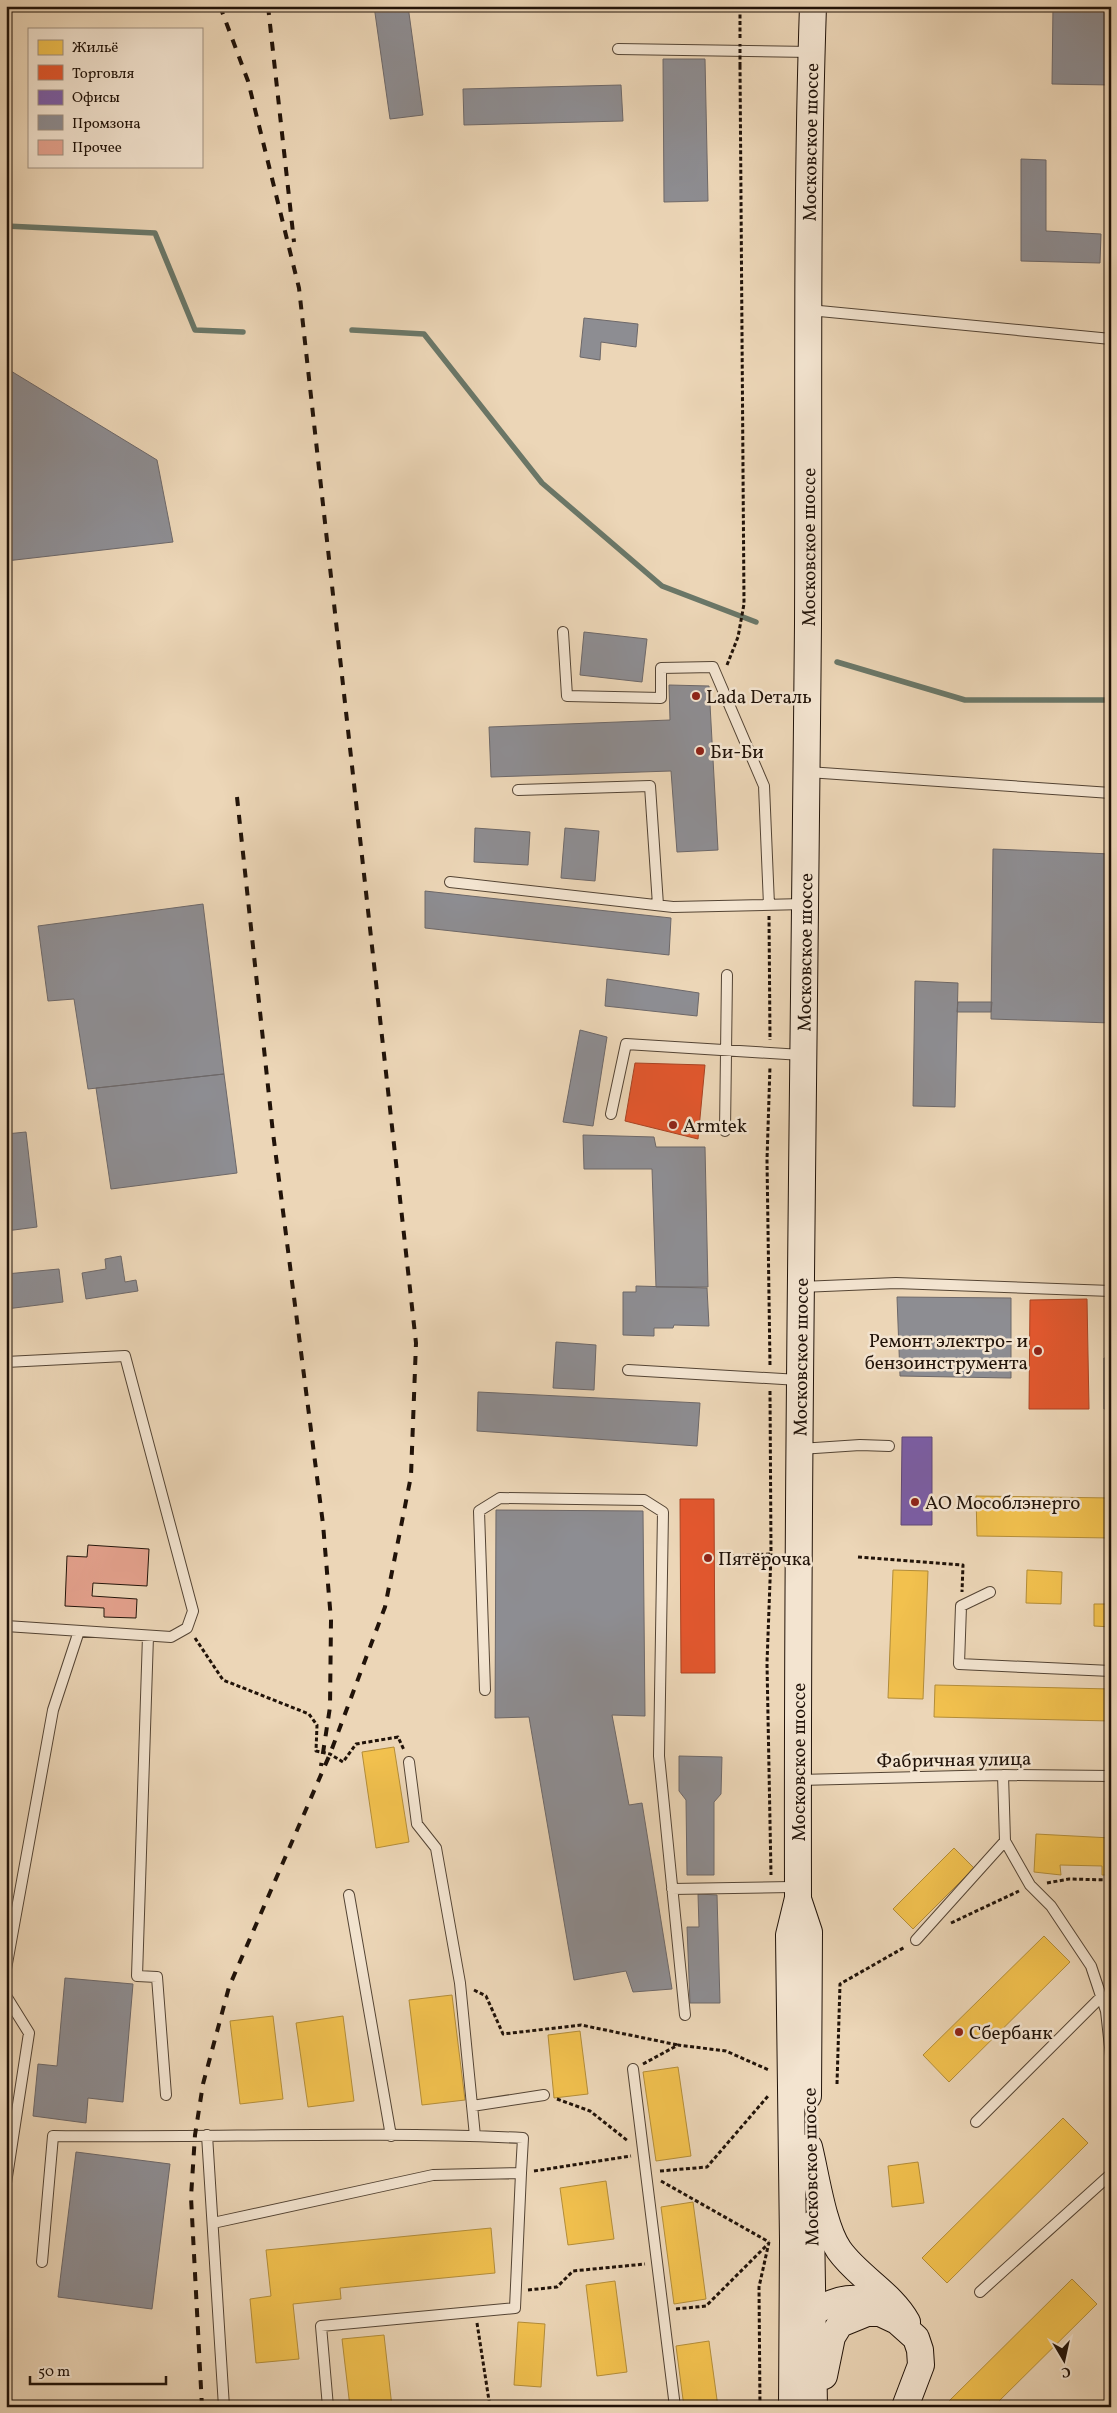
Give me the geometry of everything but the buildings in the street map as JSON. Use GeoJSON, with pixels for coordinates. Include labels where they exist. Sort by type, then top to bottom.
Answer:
{"type":"FeatureCollection","features":[{"type":"Feature","properties":{"kind":"main road","name":"Московское шоссе"},"geometry":{"type":"LineString","coordinates":[[813,6],[809,138],[799,1380],[798,1780],[794,1893],[789,1935],[803,2320],[814,2407]]}},
{"type":"Feature","properties":{"kind":"main road","name":"Московское шоссе"},"geometry":{"type":"LineString","coordinates":[[792,2407],[803,2320],[810,2147],[809,1932],[794,1893]]}},
{"type":"Feature","properties":{"kind":"main road"},"geometry":{"type":"LineString","coordinates":[[810,2147],[830,2233],[838,2248],[847,2260],[900,2310],[916,2338],[920,2350],[921,2365],[905,2407]]}},
{"type":"Feature","properties":{"kind":"main road"},"geometry":{"type":"LineString","coordinates":[[803,2320],[835,2301],[868,2298],[894,2310],[916,2338]]}},
{"type":"Feature","properties":{"kind":"main road"},"geometry":{"type":"LineString","coordinates":[[818,2407],[832,2337],[840,2324],[867,2313],[880,2313],[897,2321],[916,2338]]}},
{"type":"Feature","properties":{"kind":"lane"},"geometry":{"type":"LineString","coordinates":[[618,49],[812,52]]}},
{"type":"Feature","properties":{"kind":"lane"},"geometry":{"type":"LineString","coordinates":[[808,310],[1111,339]]}},
{"type":"Feature","properties":{"kind":"lane"},"geometry":{"type":"LineString","coordinates":[[563,632],[567,696],[661,698],[661,668],[713,667],[764,786],[769,905]]}},
{"type":"Feature","properties":{"kind":"lane"},"geometry":{"type":"LineString","coordinates":[[805,772],[1111,793]]}},
{"type":"Feature","properties":{"kind":"lane"},"geometry":{"type":"LineString","coordinates":[[518,790],[650,786],[658,905]]}},
{"type":"Feature","properties":{"kind":"lane"},"geometry":{"type":"LineString","coordinates":[[450,882],[673,907],[804,904]]}},
{"type":"Feature","properties":{"kind":"lane"},"geometry":{"type":"LineString","coordinates":[[726,1131],[727,975]]}},
{"type":"Feature","properties":{"kind":"lane"},"geometry":{"type":"LineString","coordinates":[[611,1114],[626,1044],[802,1054]]}},
{"type":"Feature","properties":{"kind":"lane"},"geometry":{"type":"LineString","coordinates":[[800,1287],[896,1283],[1111,1291]]}},
{"type":"Feature","properties":{"kind":"lane"},"geometry":{"type":"LineString","coordinates":[[6,1362],[126,1356],[193,1611],[187,1628],[171,1637],[6,1626]]}},
{"type":"Feature","properties":{"kind":"lane"},"geometry":{"type":"LineString","coordinates":[[628,1370],[799,1380]]}},
{"type":"Feature","properties":{"kind":"lane"},"geometry":{"type":"LineString","coordinates":[[799,1449],[860,1445],[889,1446]]}},
{"type":"Feature","properties":{"kind":"lane"},"geometry":{"type":"LineString","coordinates":[[485,1690],[479,1511],[500,1498],[644,1500],[663,1512],[659,1756],[685,2015]]}},
{"type":"Feature","properties":{"kind":"lane"},"geometry":{"type":"LineString","coordinates":[[990,1592],[961,1606],[959,1664],[1111,1670]]}},
{"type":"Feature","properties":{"kind":"lane"},"geometry":{"type":"LineString","coordinates":[[6,1969],[53,1710],[79,1631]]}},
{"type":"Feature","properties":{"kind":"lane"},"geometry":{"type":"LineString","coordinates":[[148,1636],[138,1976],[157,1977],[166,2095]]}},
{"type":"Feature","properties":{"kind":"lane"},"geometry":{"type":"LineString","coordinates":[[409,1762],[418,1824],[436,1848],[460,1983],[475,2136]]}},
{"type":"Feature","properties":{"kind":"lane"},"geometry":{"type":"LineString","coordinates":[[1003,1775],[1005,1841],[1030,1885],[1051,1906],[1091,1966],[1106,2011],[1111,2056]]}},
{"type":"Feature","properties":{"kind":"lane","name":"Фабричная улица"},"geometry":{"type":"LineString","coordinates":[[798,1780],[1003,1775],[1111,1776]]}},
{"type":"Feature","properties":{"kind":"lane"},"geometry":{"type":"LineString","coordinates":[[916,1940],[1005,1841]]}},
{"type":"Feature","properties":{"kind":"lane"},"geometry":{"type":"LineString","coordinates":[[672,1889],[794,1893]]}},
{"type":"Feature","properties":{"kind":"lane"},"geometry":{"type":"LineString","coordinates":[[348,1895],[391,2136]]}},
{"type":"Feature","properties":{"kind":"lane"},"geometry":{"type":"LineString","coordinates":[[6,1996],[29,2034],[6,2183]]}},
{"type":"Feature","properties":{"kind":"lane"},"geometry":{"type":"LineString","coordinates":[[976,2122],[1101,1997]]}},
{"type":"Feature","properties":{"kind":"lane"},"geometry":{"type":"LineString","coordinates":[[633,2069],[675,2407]]}},
{"type":"Feature","properties":{"kind":"lane"},"geometry":{"type":"LineString","coordinates":[[472,2106],[544,2095]]}},
{"type":"Feature","properties":{"kind":"lane"},"geometry":{"type":"LineString","coordinates":[[207,2135],[224,2407]]}},
{"type":"Feature","properties":{"kind":"lane"},"geometry":{"type":"LineString","coordinates":[[42,2262],[53,2136],[475,2136],[523,2138],[515,2308],[322,2326],[328,2407]]}},
{"type":"Feature","properties":{"kind":"lane"},"geometry":{"type":"LineString","coordinates":[[213,2223],[433,2175],[521,2173]]}},
{"type":"Feature","properties":{"kind":"lane"},"geometry":{"type":"LineString","coordinates":[[980,2292],[1111,2174]]}},
{"type":"Feature","properties":{"kind":"path"},"geometry":{"type":"LineString","coordinates":[[724,693],[727,665],[738,637],[744,604],[740,6]]}},
{"type":"Feature","properties":{"kind":"path"},"geometry":{"type":"LineString","coordinates":[[769,905],[771,1053],[767,1160],[771,1554],[767,1663],[771,1817]]}},
{"type":"Feature","properties":{"kind":"path"},"geometry":{"type":"LineString","coordinates":[[727,1556],[771,1554]]}},
{"type":"Feature","properties":{"kind":"path"},"geometry":{"type":"LineString","coordinates":[[858,1557],[963,1565],[961,1606]]}},
{"type":"Feature","properties":{"kind":"path"},"geometry":{"type":"LineString","coordinates":[[187,1628],[223,1680],[309,1714],[317,1725],[316,1751],[330,1754],[343,1762],[356,1744],[398,1737],[409,1762]]}},
{"type":"Feature","properties":{"kind":"path"},"geometry":{"type":"LineString","coordinates":[[837,2084],[840,1984],[916,1940],[1030,1885],[1069,1879],[1111,1880]]}},
{"type":"Feature","properties":{"kind":"path"},"geometry":{"type":"LineString","coordinates":[[460,1983],[486,1996],[504,2034],[582,2026],[678,2045],[726,2051],[769,2070]]}},
{"type":"Feature","properties":{"kind":"path"},"geometry":{"type":"LineString","coordinates":[[633,2069],[678,2045]]}},
{"type":"Feature","properties":{"kind":"path"},"geometry":{"type":"LineString","coordinates":[[544,2095],[590,2111],[644,2154]]}},
{"type":"Feature","properties":{"kind":"path"},"geometry":{"type":"LineString","coordinates":[[647,2173],[707,2166],[768,2098]]}},
{"type":"Feature","properties":{"kind":"path"},"geometry":{"type":"LineString","coordinates":[[521,2173],[644,2154]]}},
{"type":"Feature","properties":{"kind":"path"},"geometry":{"type":"LineString","coordinates":[[647,2173],[769,2242]]}},
{"type":"Feature","properties":{"kind":"path"},"geometry":{"type":"LineString","coordinates":[[663,2310],[706,2306],[769,2242]]}},
{"type":"Feature","properties":{"kind":"path"},"geometry":{"type":"LineString","coordinates":[[760,2407],[760,2287],[769,2242]]}},
{"type":"Feature","properties":{"kind":"path"},"geometry":{"type":"LineString","coordinates":[[516,2291],[557,2287],[573,2271],[658,2263]]}},
{"type":"Feature","properties":{"kind":"path"},"geometry":{"type":"LineString","coordinates":[[475,2312],[490,2407]]}},
{"type":"Feature","properties":{"kind":"waterway"},"geometry":{"type":"LineString","coordinates":[[6,226],[155,233],[195,330],[243,332]]}},
{"type":"Feature","properties":{"kind":"waterway"},"geometry":{"type":"LineString","coordinates":[[352,330],[424,334],[542,483],[662,586],[756,622]]}},
{"type":"Feature","properties":{"kind":"waterway"},"geometry":{"type":"LineString","coordinates":[[837,662],[965,700],[1111,700]]}},
{"type":"Feature","properties":{"kind":"railway"},"geometry":{"type":"LineString","coordinates":[[202,2407],[191,2197],[195,2135],[203,2084],[229,1987],[330,1754],[385,1607],[411,1476],[416,1343],[299,288],[248,81],[220,6]]}},
{"type":"Feature","properties":{"kind":"railway"},"geometry":{"type":"LineString","coordinates":[[268,6],[294,242]]}},
{"type":"Feature","properties":{"kind":"railway"},"geometry":{"type":"LineString","coordinates":[[237,797],[273,1133],[323,1524],[331,1620],[330,1707],[321,1766]]}},
{"type":"Feature","properties":{"kind":"place","name":"Lada Dеталь"},"geometry":{"type":"Point","coordinates":[696,696]}},
{"type":"Feature","properties":{"kind":"place","name":"Би-Би"},"geometry":{"type":"Point","coordinates":[700,751]}},
{"type":"Feature","properties":{"kind":"place","name":"Armtek"},"geometry":{"type":"Point","coordinates":[673,1125]}},
{"type":"Feature","properties":{"kind":"place","name":"Ремонт электро- и бензоинструмента"},"geometry":{"type":"Point","coordinates":[1038,1351]}},
{"type":"Feature","properties":{"kind":"place","name":"АО Мособлэнерго"},"geometry":{"type":"Point","coordinates":[915,1502]}},
{"type":"Feature","properties":{"kind":"place","name":"Пятёрочка"},"geometry":{"type":"Point","coordinates":[708,1558]}},
{"type":"Feature","properties":{"kind":"place","name":"Сбербанк"},"geometry":{"type":"Point","coordinates":[959,2032]}}]}
